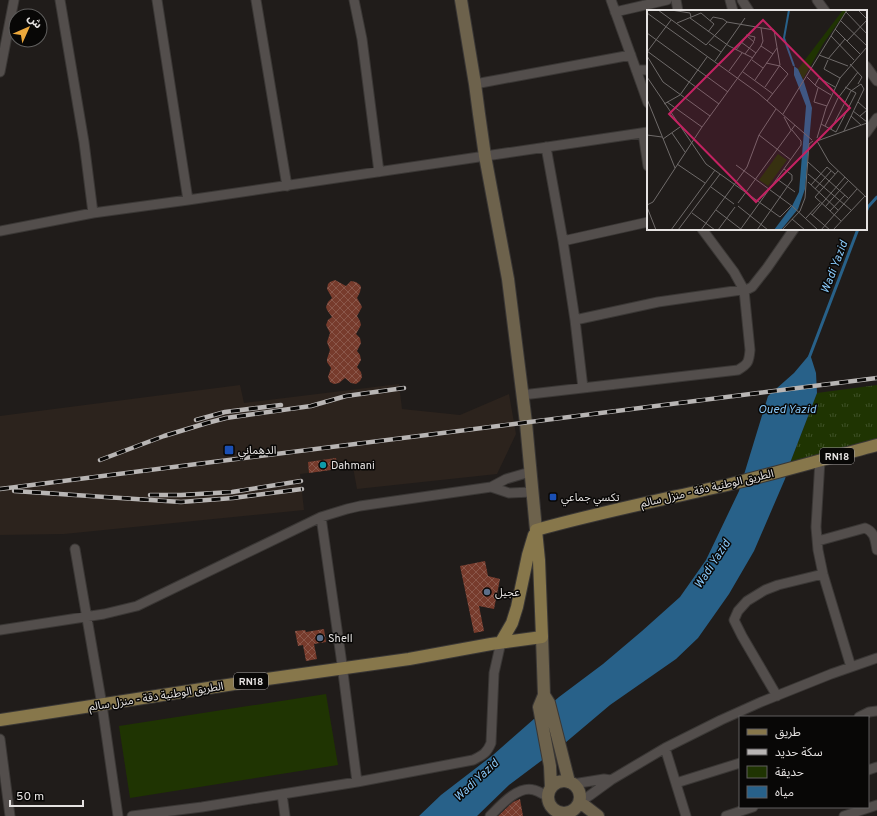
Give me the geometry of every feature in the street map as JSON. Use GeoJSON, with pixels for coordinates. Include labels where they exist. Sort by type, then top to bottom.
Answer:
{"type":"FeatureCollection","features":[{"type":"Feature","properties":{"kind":"main road"},"geometry":{"type":"LineString","coordinates":[[461,0],[485,156],[508,279],[522,395],[539,560],[544,702],[550,766],[548,816]]}},
{"type":"Feature","properties":{"kind":"main road","name":"الطريق الوطنية دقة - منزل سالم"},"geometry":{"type":"LineString","coordinates":[[536,530],[625,507],[730,484],[877,445]]}},
{"type":"Feature","properties":{"kind":"main road"},"geometry":{"type":"LineString","coordinates":[[501,642],[509,629],[516,612],[528,555],[536,530]]}},
{"type":"Feature","properties":{"kind":"main road","name":"الطريق الوطنية دقة - منزل سالم"},"geometry":{"type":"LineString","coordinates":[[0,720],[409,659],[501,642],[542,637]]}},
{"type":"Feature","properties":{"kind":"main road"},"geometry":{"type":"LineString","coordinates":[[544,702],[571,783]]}},
{"type":"Feature","properties":{"kind":"main road"},"geometry":{"type":"LineString","coordinates":[[564,781],[571,783],[579,790],[579,803],[573,811],[568,814],[556,811],[552,808],[550,796],[555,784],[564,781]]}},
{"type":"Feature","properties":{"kind":"main road"},"geometry":{"type":"LineString","coordinates":[[579,803],[598,816]]}},
{"type":"Feature","properties":{"kind":"street"},"geometry":{"type":"LineString","coordinates":[[0,72],[14,0]]}},
{"type":"Feature","properties":{"kind":"street"},"geometry":{"type":"LineString","coordinates":[[60,0],[84,142],[93,213]]}},
{"type":"Feature","properties":{"kind":"street"},"geometry":{"type":"LineString","coordinates":[[157,0],[188,200]]}},
{"type":"Feature","properties":{"kind":"street"},"geometry":{"type":"LineString","coordinates":[[256,0],[287,186]]}},
{"type":"Feature","properties":{"kind":"street"},"geometry":{"type":"LineString","coordinates":[[354,0],[363,46],[379,172]]}},
{"type":"Feature","properties":{"kind":"street"},"geometry":{"type":"LineString","coordinates":[[611,0],[647,100]]}},
{"type":"Feature","properties":{"kind":"street"},"geometry":{"type":"LineString","coordinates":[[615,12],[667,0]]}},
{"type":"Feature","properties":{"kind":"street"},"geometry":{"type":"LineString","coordinates":[[676,0],[678,10]]}},
{"type":"Feature","properties":{"kind":"street"},"geometry":{"type":"LineString","coordinates":[[730,0],[732,10]]}},
{"type":"Feature","properties":{"kind":"street"},"geometry":{"type":"LineString","coordinates":[[742,0],[748,10]]}},
{"type":"Feature","properties":{"kind":"street"},"geometry":{"type":"LineString","coordinates":[[817,0],[824,10]]}},
{"type":"Feature","properties":{"kind":"street"},"geometry":{"type":"LineString","coordinates":[[475,84],[631,55]]}},
{"type":"Feature","properties":{"kind":"street"},"geometry":{"type":"LineString","coordinates":[[867,67],[877,81]]}},
{"type":"Feature","properties":{"kind":"street"},"geometry":{"type":"LineString","coordinates":[[636,70],[647,70]]}},
{"type":"Feature","properties":{"kind":"street"},"geometry":{"type":"LineString","coordinates":[[867,132],[877,118]]}},
{"type":"Feature","properties":{"kind":"street"},"geometry":{"type":"LineString","coordinates":[[0,231],[93,213],[645,133],[647,155]]}},
{"type":"Feature","properties":{"kind":"street"},"geometry":{"type":"LineString","coordinates":[[546,147],[563,241],[575,320],[583,388]]}},
{"type":"Feature","properties":{"kind":"street"},"geometry":{"type":"LineString","coordinates":[[563,241],[647,222]]}},
{"type":"Feature","properties":{"kind":"street"},"geometry":{"type":"LineString","coordinates":[[522,395],[738,370],[745,366],[749,360],[750,350],[744,290],[734,272],[703,230]]}},
{"type":"Feature","properties":{"kind":"street"},"geometry":{"type":"LineString","coordinates":[[575,320],[658,302],[748,289],[756,282],[793,230]]}},
{"type":"Feature","properties":{"kind":"street"},"geometry":{"type":"LineString","coordinates":[[820,460],[816,527],[818,550],[823,574],[851,667]]}},
{"type":"Feature","properties":{"kind":"street"},"geometry":{"type":"LineString","coordinates":[[0,630],[104,614],[137,606],[321,517],[347,509],[491,487],[506,479],[530,472]]}},
{"type":"Feature","properties":{"kind":"street"},"geometry":{"type":"LineString","coordinates":[[491,487],[509,493],[532,492]]}},
{"type":"Feature","properties":{"kind":"street"},"geometry":{"type":"LineString","coordinates":[[321,517],[357,782]]}},
{"type":"Feature","properties":{"kind":"street"},"geometry":{"type":"LineString","coordinates":[[818,541],[865,528],[871,530],[877,550]]}},
{"type":"Feature","properties":{"kind":"street"},"geometry":{"type":"LineString","coordinates":[[75,548],[102,705],[118,816]]}},
{"type":"Feature","properties":{"kind":"street"},"geometry":{"type":"LineString","coordinates":[[778,696],[734,620],[738,611],[747,601],[765,590],[778,585],[823,574]]}},
{"type":"Feature","properties":{"kind":"street"},"geometry":{"type":"LineString","coordinates":[[132,816],[203,811],[282,794],[459,763],[473,760],[484,755],[491,743],[494,673],[501,642]]}},
{"type":"Feature","properties":{"kind":"street"},"geometry":{"type":"LineString","coordinates":[[579,803],[611,780],[665,748],[721,720],[831,674],[877,658]]}},
{"type":"Feature","properties":{"kind":"street"},"geometry":{"type":"LineString","coordinates":[[861,716],[869,712],[877,711]]}},
{"type":"Feature","properties":{"kind":"street"},"geometry":{"type":"LineString","coordinates":[[0,739],[10,816]]}},
{"type":"Feature","properties":{"kind":"street"},"geometry":{"type":"LineString","coordinates":[[665,748],[686,816]]}},
{"type":"Feature","properties":{"kind":"street"},"geometry":{"type":"LineString","coordinates":[[676,783],[739,763]]}},
{"type":"Feature","properties":{"kind":"street"},"geometry":{"type":"LineString","coordinates":[[571,783],[604,779],[611,780]]}},
{"type":"Feature","properties":{"kind":"street"},"geometry":{"type":"LineString","coordinates":[[490,816],[516,793],[528,789],[550,796]]}},
{"type":"Feature","properties":{"kind":"street"},"geometry":{"type":"LineString","coordinates":[[282,794],[285,816]]}},
{"type":"Feature","properties":{"kind":"street"},"geometry":{"type":"LineString","coordinates":[[726,816],[750,808]]}},
{"type":"Feature","properties":{"kind":"street"},"geometry":{"type":"LineString","coordinates":[[844,816],[868,808]]}},
{"type":"Feature","properties":{"kind":"shaded area"},"geometry":{"type":"Polygon","coordinates":[[[399,384],[402,409],[460,415],[509,394],[516,434],[497,474],[357,489],[353,467],[300,474],[304,510],[64,534],[0,535],[0,416],[240,385],[244,403],[399,384]]]}},
{"type":"Feature","properties":{"kind":"green space"},"geometry":{"type":"Polygon","coordinates":[[[877,385],[877,438],[790,463],[817,393],[877,385]]]}},
{"type":"Feature","properties":{"kind":"green space"},"geometry":{"type":"Polygon","coordinates":[[[326,694],[338,765],[130,798],[119,726],[326,694]]]}},
{"type":"Feature","properties":{"kind":"water","name":"Oued Yazid"},"geometry":{"type":"Polygon","coordinates":[[[810,354],[816,373],[817,393],[785,479],[754,551],[729,594],[698,638],[676,659],[610,705],[565,743],[509,785],[477,816],[419,816],[441,795],[493,755],[559,697],[603,664],[680,597],[706,560],[739,491],[768,396],[794,373],[810,354]]]}},
{"type":"Feature","properties":{"kind":"building"},"geometry":{"type":"Polygon","coordinates":[[[335,280],[346,286],[351,281],[356,282],[361,287],[357,298],[362,307],[357,316],[361,325],[356,334],[360,338],[361,343],[357,351],[361,360],[357,367],[361,372],[362,377],[356,384],[351,383],[345,378],[339,383],[334,384],[330,382],[328,377],[331,368],[327,362],[330,350],[327,342],[330,333],[326,325],[328,320],[332,317],[326,307],[332,298],[327,289],[328,284],[335,280]]]}},
{"type":"Feature","properties":{"kind":"building","name":"Dahmani"},"geometry":{"type":"Polygon","coordinates":[[[336,458],[338,469],[309,473],[308,462],[336,458]]]}},
{"type":"Feature","properties":{"kind":"building"},"geometry":{"type":"Polygon","coordinates":[[[485,561],[488,576],[500,579],[494,609],[479,606],[484,631],[474,633],[460,566],[485,561]]]}},
{"type":"Feature","properties":{"kind":"building"},"geometry":{"type":"Polygon","coordinates":[[[324,629],[326,642],[314,644],[317,659],[306,661],[303,645],[298,646],[295,631],[305,630],[306,632],[324,629]]]}},
{"type":"Feature","properties":{"kind":"building"},"geometry":{"type":"Polygon","coordinates":[[[520,799],[523,816],[498,816],[513,802],[520,799]]]}},
{"type":"Feature","properties":{"kind":"waterway","name":"Wadi Yazid"},"geometry":{"type":"LineString","coordinates":[[867,210],[877,197]]}},
{"type":"Feature","properties":{"kind":"waterway","name":"Wadi Yazid"},"geometry":{"type":"LineString","coordinates":[[809,358],[858,230]]}},
{"type":"Feature","properties":{"kind":"railway"},"geometry":{"type":"LineString","coordinates":[[0,489],[877,378]]}},
{"type":"Feature","properties":{"kind":"railway"},"geometry":{"type":"LineString","coordinates":[[100,460],[164,436],[226,418],[311,406],[346,396],[404,388]]}},
{"type":"Feature","properties":{"kind":"railway"},"geometry":{"type":"LineString","coordinates":[[196,420],[225,412],[281,405]]}},
{"type":"Feature","properties":{"kind":"railway"},"geometry":{"type":"LineString","coordinates":[[150,495],[232,492],[301,481]]}},
{"type":"Feature","properties":{"kind":"railway"},"geometry":{"type":"LineString","coordinates":[[14,491],[181,502],[233,498],[302,489]]}},
{"type":"Feature","properties":{"kind":"place","name":"الدهماني"},"geometry":{"type":"Point","coordinates":[229,450]}},
{"type":"Feature","properties":{"kind":"place","name":"Dahmani"},"geometry":{"type":"Point","coordinates":[323,465]}},
{"type":"Feature","properties":{"kind":"place","name":"تكسي جماعي"},"geometry":{"type":"Point","coordinates":[553,497]}},
{"type":"Feature","properties":{"kind":"place","name":"عجيل"},"geometry":{"type":"Point","coordinates":[487,592]}},
{"type":"Feature","properties":{"kind":"place","name":"Shell"},"geometry":{"type":"Point","coordinates":[320,638]}}]}
